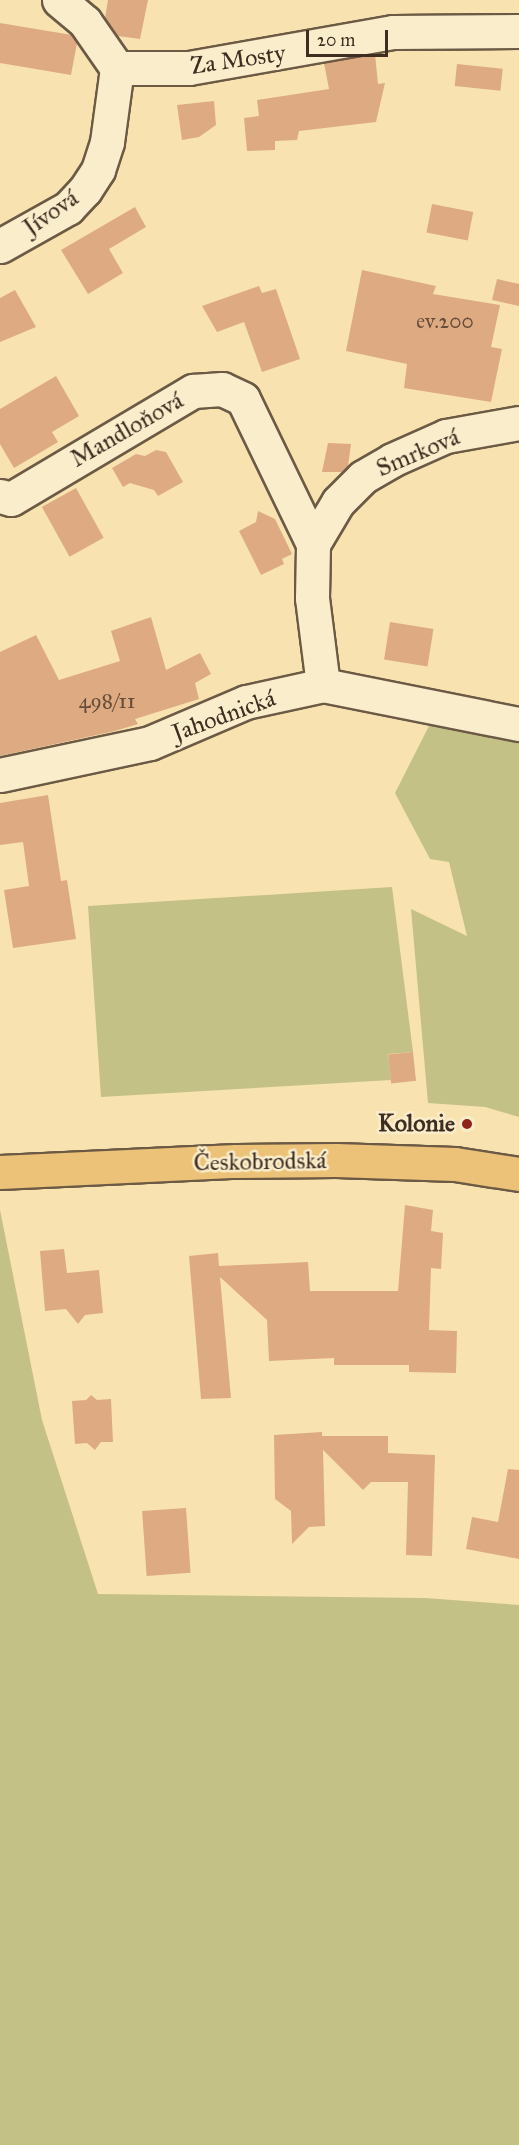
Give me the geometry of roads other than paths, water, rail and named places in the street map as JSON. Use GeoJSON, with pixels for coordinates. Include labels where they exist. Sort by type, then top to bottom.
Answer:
{"type":"FeatureCollection","features":[{"type":"Feature","properties":{"kind":"main road","name":"Českobrodská"},"geometry":{"type":"LineString","coordinates":[[0,1172],[236,1161],[336,1160],[455,1164],[519,1174]]}},
{"type":"Feature","properties":{"kind":"street"},"geometry":{"type":"LineString","coordinates":[[59,0],[85,22],[117,68]]}},
{"type":"Feature","properties":{"kind":"street","name":"Za Mosty"},"geometry":{"type":"LineString","coordinates":[[117,68],[189,68],[393,32],[519,31]]}},
{"type":"Feature","properties":{"kind":"street","name":"Jívová"},"geometry":{"type":"LineString","coordinates":[[0,246],[68,208],[89,183],[107,142],[117,68]]}},
{"type":"Feature","properties":{"kind":"street","name":"Mandloňová"},"geometry":{"type":"LineString","coordinates":[[0,496],[11,499],[193,391],[222,389],[243,399],[313,544]]}},
{"type":"Feature","properties":{"kind":"street","name":"Smrková"},"geometry":{"type":"LineString","coordinates":[[323,685],[312,598],[313,544],[338,502],[363,477],[392,460],[446,436],[519,423]]}},
{"type":"Feature","properties":{"kind":"street","name":"Jahodnická"},"geometry":{"type":"LineString","coordinates":[[0,775],[150,743],[246,702],[323,685],[519,724]]}},
{"type":"Feature","properties":{"kind":"place","name":"Kolonie"},"geometry":{"type":"Point","coordinates":[467,1124]}}]}
